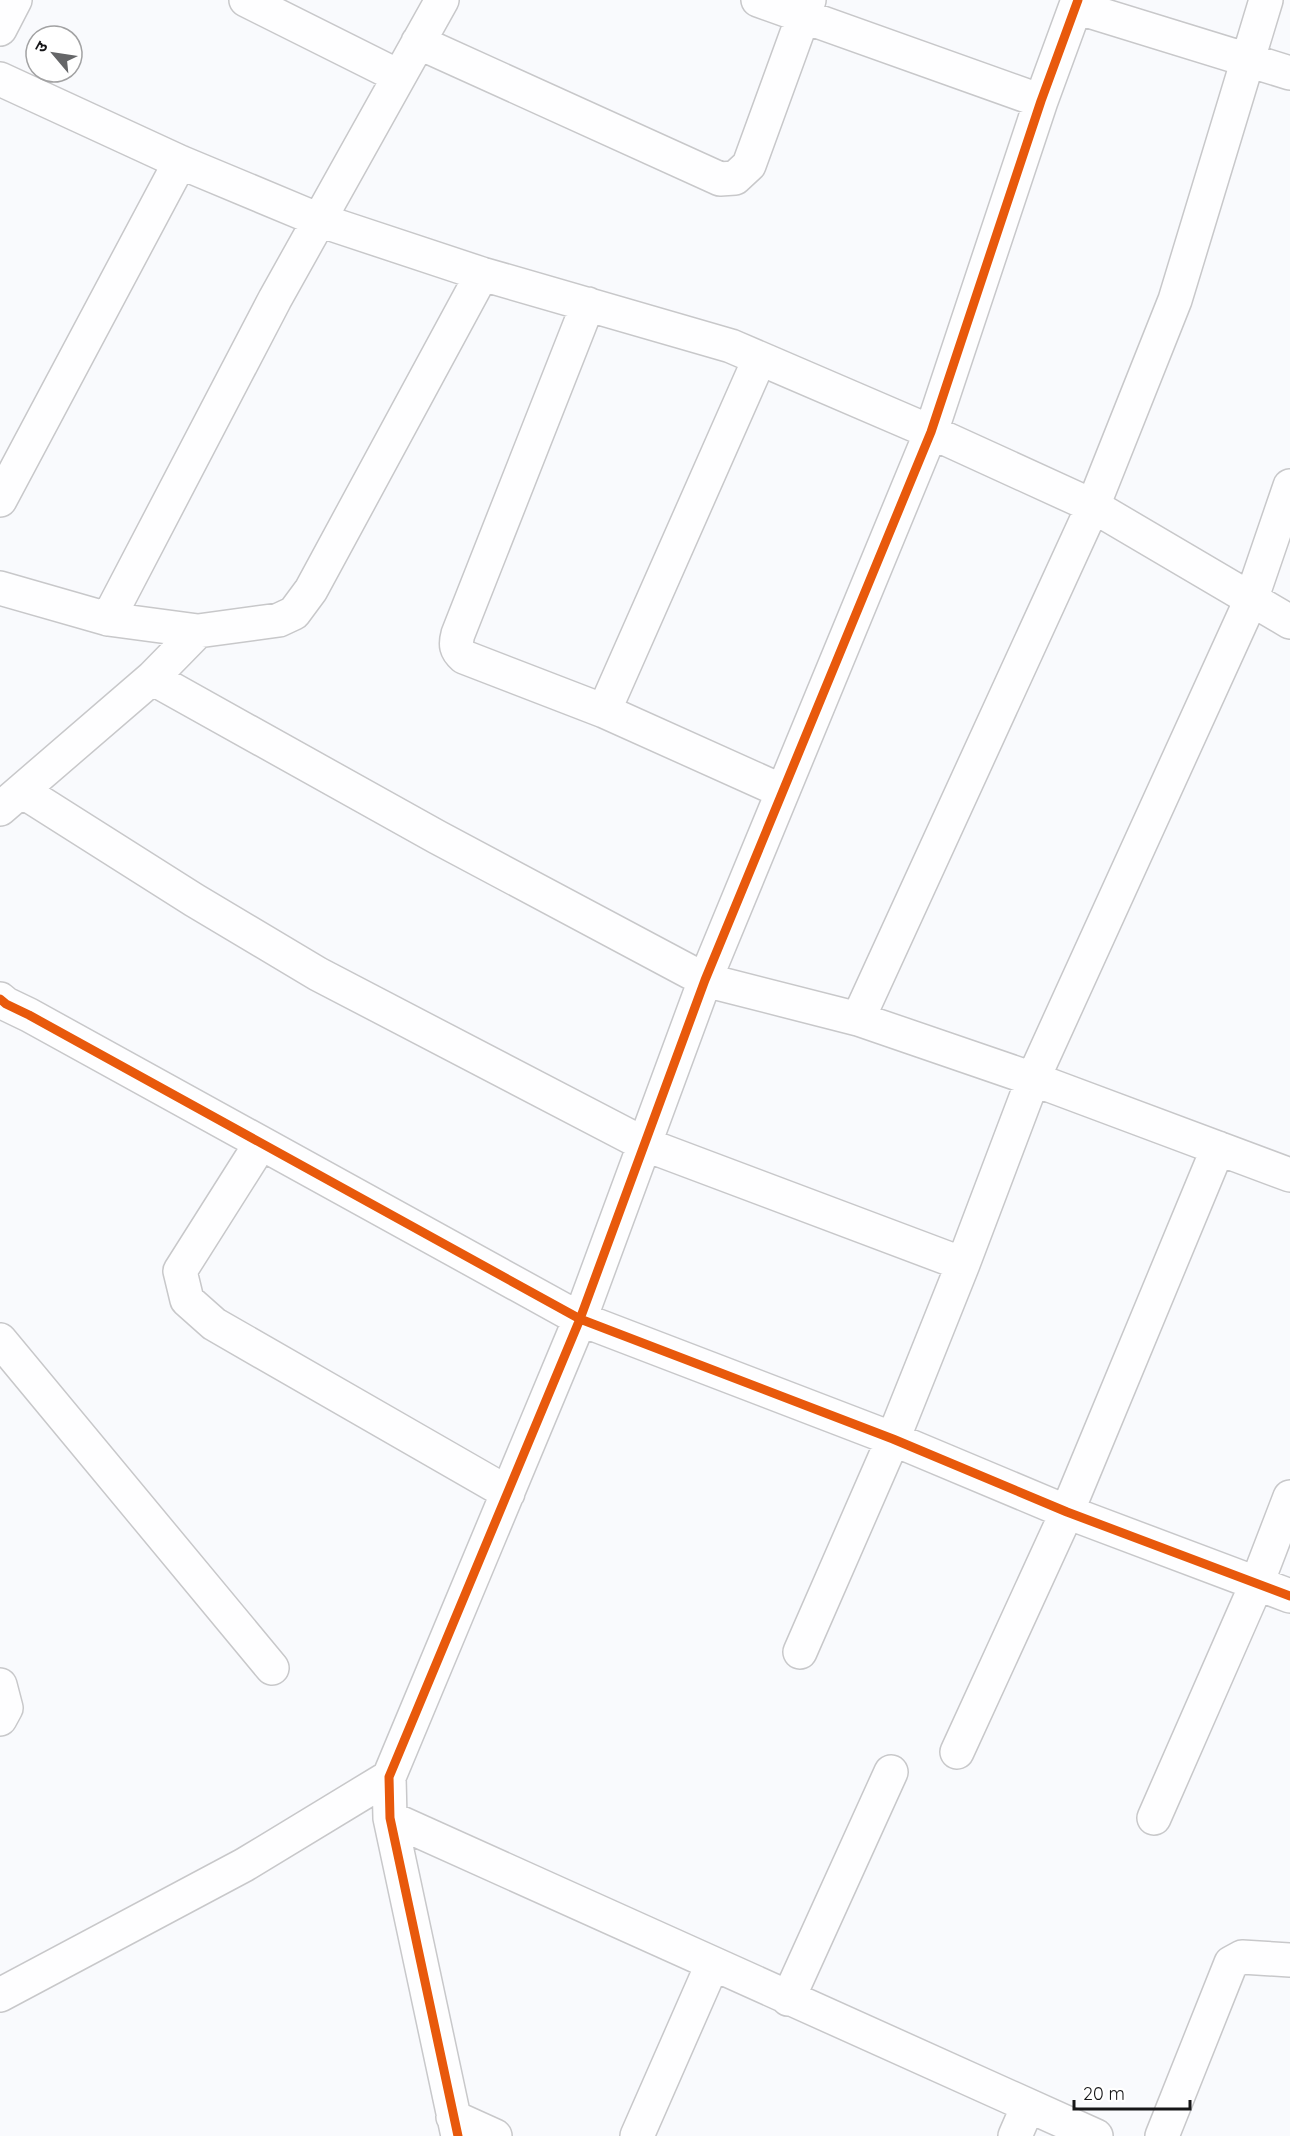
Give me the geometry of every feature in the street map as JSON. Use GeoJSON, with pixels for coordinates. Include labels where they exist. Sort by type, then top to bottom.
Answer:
{"type":"FeatureCollection","features":[{"type":"Feature","properties":{"kind":"street"},"geometry":{"type":"LineString","coordinates":[[0,29],[15,0]]}},
{"type":"Feature","properties":{"kind":"street"},"geometry":{"type":"LineString","coordinates":[[246,0],[398,76]]}},
{"type":"Feature","properties":{"kind":"street"},"geometry":{"type":"LineString","coordinates":[[108,619],[275,299],[442,0]]}},
{"type":"Feature","properties":{"kind":"street"},"geometry":{"type":"LineString","coordinates":[[758,0],[807,8],[1041,101]]}},
{"type":"Feature","properties":{"kind":"street"},"geometry":{"type":"LineString","coordinates":[[858,1019],[1093,506],[1175,300],[1266,0]]}},
{"type":"Feature","properties":{"kind":"street"},"geometry":{"type":"LineString","coordinates":[[495,2136],[456,2126],[390,1818],[389,1778],[580,1319],[705,980],[931,432],[1041,101],[1077,4],[1247,62],[1290,74]]}},
{"type":"Feature","properties":{"kind":"street"},"geometry":{"type":"LineString","coordinates":[[418,42],[720,179],[735,178],[749,165],[807,8]]}},
{"type":"Feature","properties":{"kind":"street"},"geometry":{"type":"LineString","coordinates":[[0,79],[180,162],[320,220],[482,274],[731,346],[759,360],[931,432],[1093,506],[1290,622]]}},
{"type":"Feature","properties":{"kind":"street"},"geometry":{"type":"LineString","coordinates":[[0,500],[180,162]]}},
{"type":"Feature","properties":{"kind":"street"},"geometry":{"type":"LineString","coordinates":[[0,588],[108,619],[198,631],[279,620],[294,613],[311,590],[482,274]]}},
{"type":"Feature","properties":{"kind":"street"},"geometry":{"type":"LineString","coordinates":[[588,304],[455,645],[464,657],[604,711],[782,791]]}},
{"type":"Feature","properties":{"kind":"street"},"geometry":{"type":"LineString","coordinates":[[604,711],[759,360]]}},
{"type":"Feature","properties":{"kind":"street"},"geometry":{"type":"LineString","coordinates":[[800,1652],[893,1439],[963,1264],[1033,1078],[1251,600],[1290,486]]}},
{"type":"Feature","properties":{"kind":"street"},"geometry":{"type":"LineString","coordinates":[[198,631],[152,678],[11,800],[194,900],[318,974],[644,1144],[963,1264]]}},
{"type":"Feature","properties":{"kind":"street"},"geometry":{"type":"LineString","coordinates":[[152,678],[437,837],[705,980],[858,1019],[1033,1078],[1290,1175]]}},
{"type":"Feature","properties":{"kind":"street"},"geometry":{"type":"LineString","coordinates":[[0,999],[580,1319],[893,1439],[1067,1512],[1290,1596]]}},
{"type":"Feature","properties":{"kind":"street"},"geometry":{"type":"LineString","coordinates":[[261,1143],[180,1271],[187,1300],[214,1324],[507,1493]]}},
{"type":"Feature","properties":{"kind":"street"},"geometry":{"type":"LineString","coordinates":[[957,1752],[1067,1512],[1218,1148]]}},
{"type":"Feature","properties":{"kind":"street"},"geometry":{"type":"LineString","coordinates":[[0,1340],[272,1668]]}},
{"type":"Feature","properties":{"kind":"street"},"geometry":{"type":"LineString","coordinates":[[1154,1818],[1257,1583],[1290,1497]]}},
{"type":"Feature","properties":{"kind":"street"},"geometry":{"type":"LineString","coordinates":[[0,1685],[6,1708],[0,1719]]}},
{"type":"Feature","properties":{"kind":"street"},"geometry":{"type":"LineString","coordinates":[[788,1999],[891,1772]]}},
{"type":"Feature","properties":{"kind":"street"},"geometry":{"type":"LineString","coordinates":[[0,1995],[244,1865],[389,1778]]}},
{"type":"Feature","properties":{"kind":"street"},"geometry":{"type":"LineString","coordinates":[[390,1818],[1096,2136]]}},
{"type":"Feature","properties":{"kind":"street"},"geometry":{"type":"LineString","coordinates":[[1162,2136],[1225,1973],[1231,1963],[1242,1957],[1290,1960]]}},
{"type":"Feature","properties":{"kind":"street"},"geometry":{"type":"LineString","coordinates":[[637,2136],[712,1965]]}},
{"type":"Feature","properties":{"kind":"street"},"geometry":{"type":"LineString","coordinates":[[1015,2136],[1028,2106]]}},
{"type":"Feature","properties":{"kind":"cycle path"},"geometry":{"type":"LineString","coordinates":[[458,2136],[390,1818],[389,1777],[580,1319],[705,980],[931,432],[1041,101],[1078,0]]}},
{"type":"Feature","properties":{"kind":"cycle path"},"geometry":{"type":"LineString","coordinates":[[0,999],[580,1319],[893,1439],[1067,1512],[1290,1596]]}}]}
